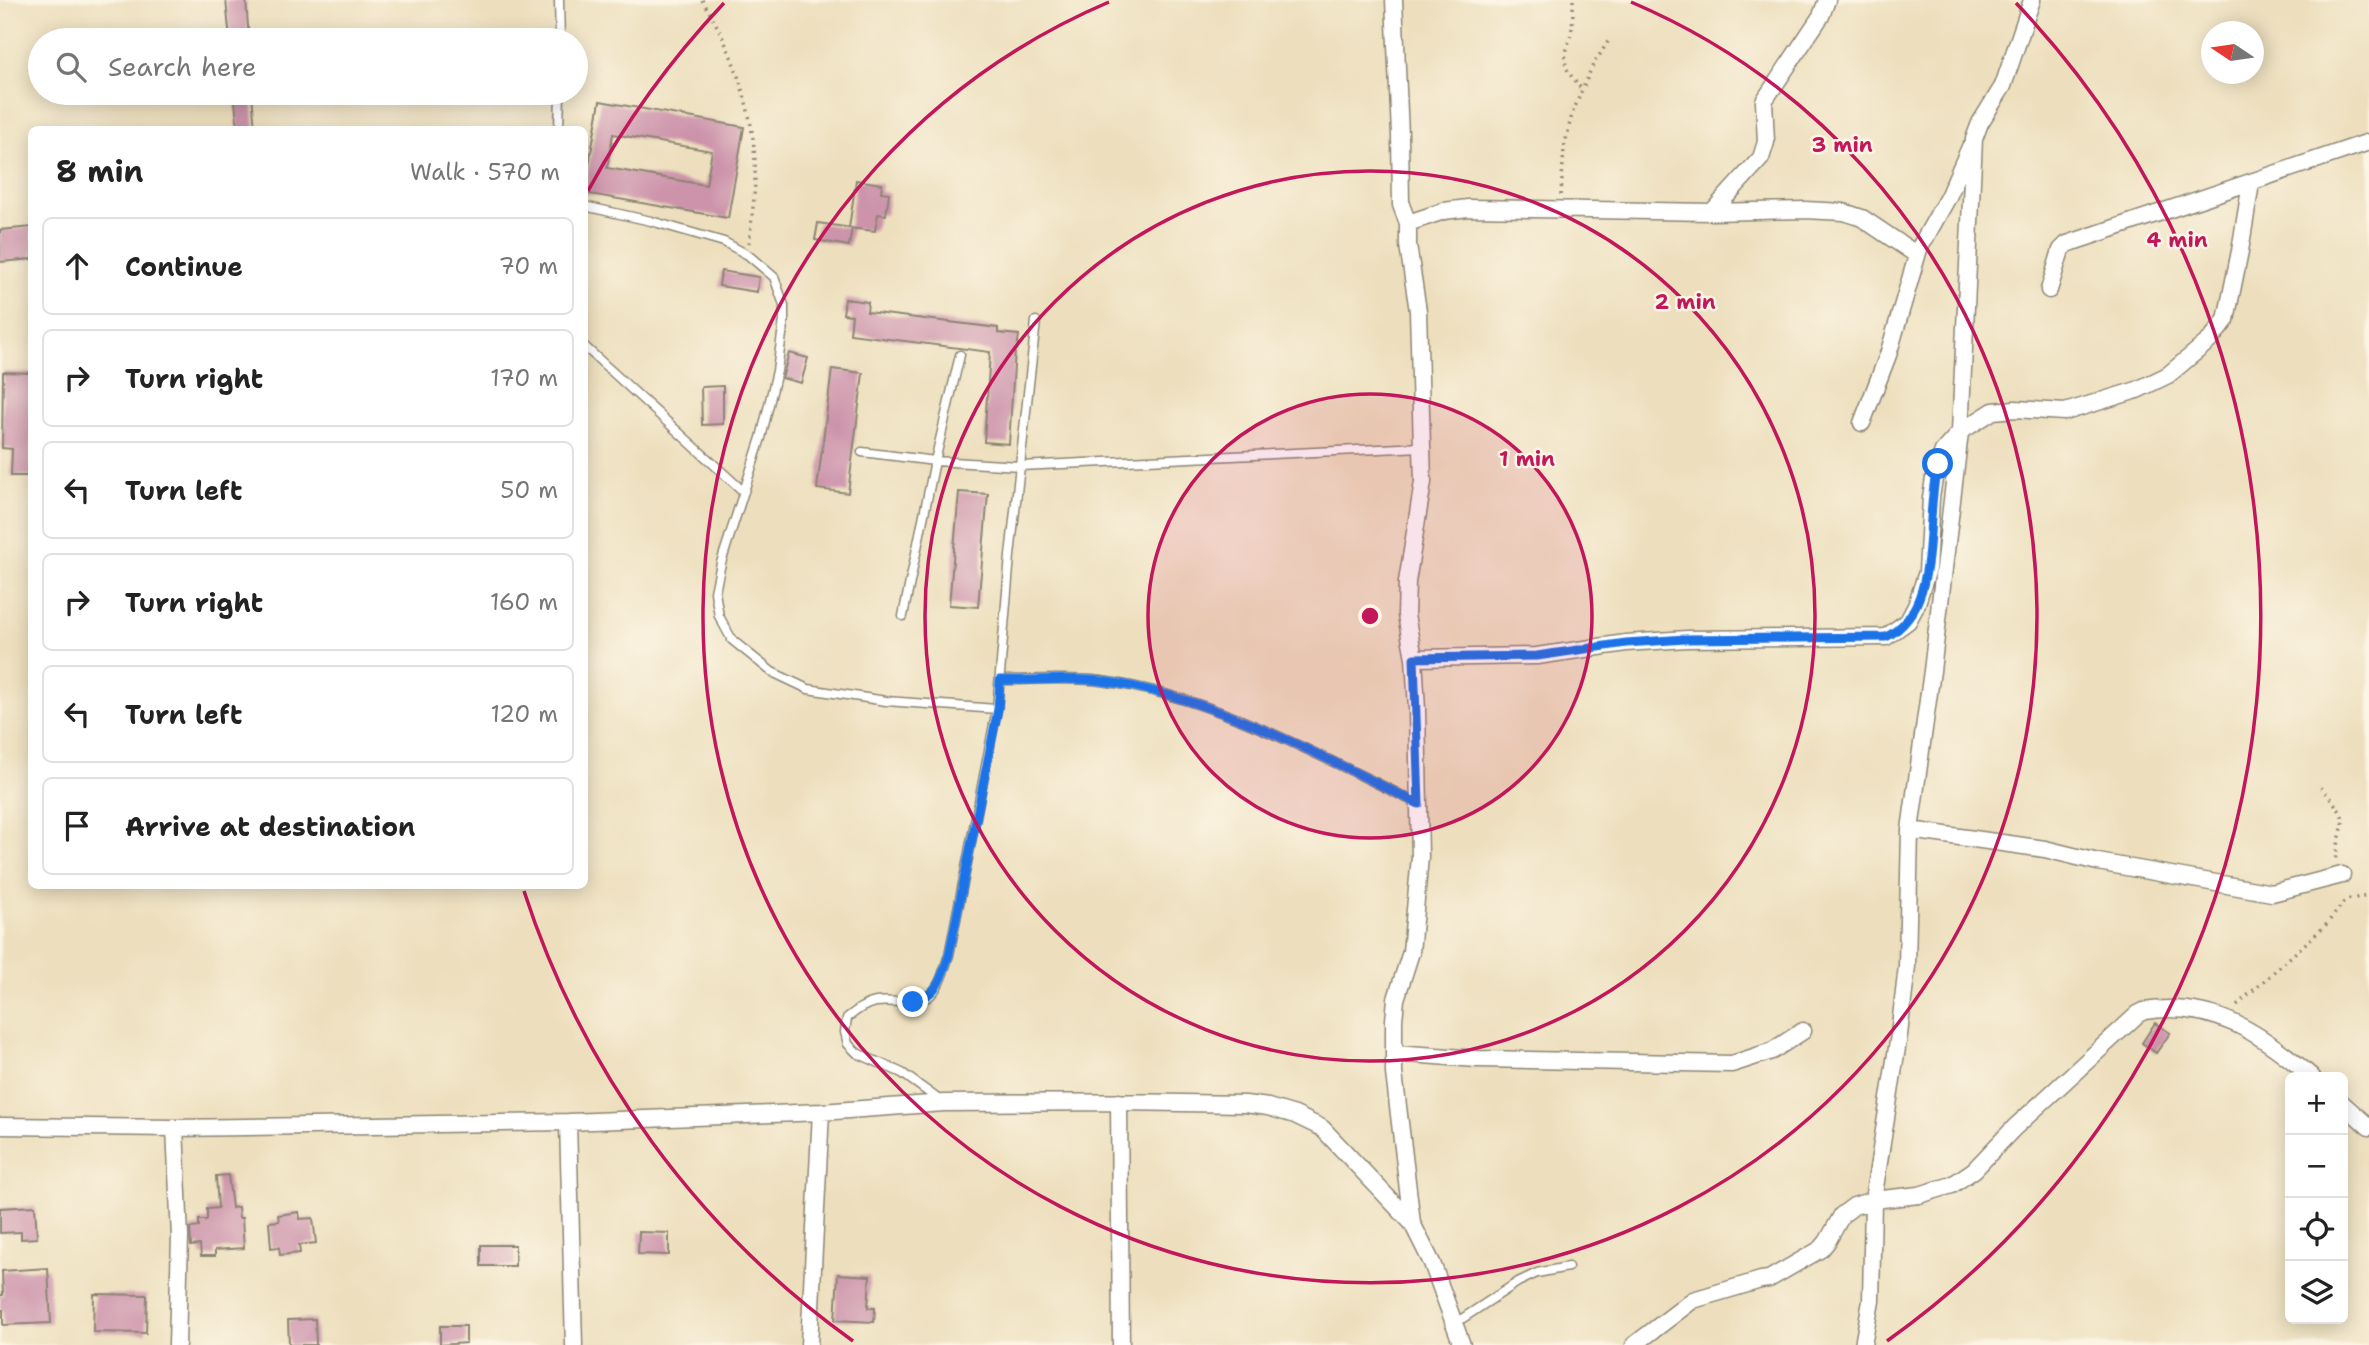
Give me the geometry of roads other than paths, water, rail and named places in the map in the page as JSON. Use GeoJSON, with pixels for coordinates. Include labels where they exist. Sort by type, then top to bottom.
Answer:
{"type":"FeatureCollection","features":[{"type":"Feature","properties":{"kind":"street"},"geometry":{"type":"LineString","coordinates":[[1394,0],[1401,205],[1408,223],[1408,245],[1418,311],[1422,447],[1421,499],[1407,582],[1406,615],[1414,658],[1420,857],[1411,952],[1396,999],[1394,1020],[1394,1073],[1412,1223]]}},
{"type":"Feature","properties":{"kind":"street"},"geometry":{"type":"LineString","coordinates":[[1712,212],[1761,158],[1766,142],[1763,107],[1767,93],[1799,51],[1821,16],[1827,0]]}},
{"type":"Feature","properties":{"kind":"street"},"geometry":{"type":"LineString","coordinates":[[1862,423],[1888,355],[1917,255],[1948,197],[1980,123],[2003,86],[2032,0]]}},
{"type":"Feature","properties":{"kind":"street"},"geometry":{"type":"LineString","coordinates":[[1863,1345],[1871,1301],[1873,1200],[1906,980],[1910,830],[1932,671],[1959,432],[1974,139]]}},
{"type":"Feature","properties":{"kind":"street"},"geometry":{"type":"LineString","coordinates":[[2049,290],[2061,250],[2067,244],[2369,142]]}},
{"type":"Feature","properties":{"kind":"street"},"geometry":{"type":"LineString","coordinates":[[1414,658],[1537,656],[1626,643],[1686,639],[1886,637],[1908,621],[1927,572],[1934,478],[1943,451],[1959,432],[1993,411],[2015,409],[2065,412],[2137,390],[2168,375],[2210,340],[2226,320],[2241,251],[2251,183]]}},
{"type":"Feature","properties":{"kind":"street"},"geometry":{"type":"LineString","coordinates":[[1408,223],[1444,211],[1468,208],[1844,212],[1862,218],[1917,255]]}},
{"type":"Feature","properties":{"kind":"street"},"geometry":{"type":"LineString","coordinates":[[1910,830],[2045,849],[2098,862],[2272,893],[2342,875]]}},
{"type":"Feature","properties":{"kind":"street"},"geometry":{"type":"LineString","coordinates":[[1634,1345],[1693,1300],[1778,1275],[1821,1249],[1847,1211],[1854,1206],[1873,1200],[1920,1195],[1952,1185],[1974,1170],[2014,1128],[2138,1014],[2153,1010],[2198,1010],[2244,1025],[2306,1072]]}},
{"type":"Feature","properties":{"kind":"street"},"geometry":{"type":"LineString","coordinates":[[1395,1054],[1477,1059],[1732,1064],[1772,1051],[1803,1031]]}},
{"type":"Feature","properties":{"kind":"street"},"geometry":{"type":"LineString","coordinates":[[1119,1102],[1121,1345]]}},
{"type":"Feature","properties":{"kind":"street"},"geometry":{"type":"LineString","coordinates":[[0,1126],[175,1128],[568,1122],[821,1112],[944,1104],[1119,1102],[1245,1104],[1268,1107],[1295,1115],[1322,1128],[1412,1223],[1432,1263],[1462,1345]]}},
{"type":"Feature","properties":{"kind":"street"},"geometry":{"type":"LineString","coordinates":[[2348,1108],[2369,1127]]}},
{"type":"Feature","properties":{"kind":"street"},"geometry":{"type":"LineString","coordinates":[[809,1345],[821,1112]]}},
{"type":"Feature","properties":{"kind":"street"},"geometry":{"type":"LineString","coordinates":[[568,1122],[574,1345]]}},
{"type":"Feature","properties":{"kind":"street"},"geometry":{"type":"LineString","coordinates":[[175,1128],[180,1237],[177,1345]]}},
{"type":"Feature","properties":{"kind":"lane"},"geometry":{"type":"LineString","coordinates":[[559,0],[560,28]]}},
{"type":"Feature","properties":{"kind":"lane"},"geometry":{"type":"LineString","coordinates":[[559,126],[560,105]]}},
{"type":"Feature","properties":{"kind":"lane"},"geometry":{"type":"LineString","coordinates":[[588,207],[651,220],[712,239],[748,255],[774,277],[784,305],[777,372],[761,438],[721,563],[715,592],[719,616],[732,640],[772,672],[808,689],[886,701],[998,709]]}},
{"type":"Feature","properties":{"kind":"lane"},"geometry":{"type":"LineString","coordinates":[[944,1104],[902,1073],[857,1053],[848,1044],[845,1032],[848,1018],[857,1010],[877,1002],[913,1002],[934,992],[949,955],[998,709],[1036,321]]}},
{"type":"Feature","properties":{"kind":"lane"},"geometry":{"type":"LineString","coordinates":[[588,350],[744,492]]}},
{"type":"Feature","properties":{"kind":"lane"},"geometry":{"type":"LineString","coordinates":[[903,616],[934,461],[960,355]]}},
{"type":"Feature","properties":{"kind":"lane"},"geometry":{"type":"LineString","coordinates":[[862,452],[934,461],[1020,466],[1422,447]]}},
{"type":"Feature","properties":{"kind":"lane"},"geometry":{"type":"LineString","coordinates":[[1000,680],[1099,681],[1181,698],[1298,745],[1419,804]]}},
{"type":"Feature","properties":{"kind":"lane"},"geometry":{"type":"LineString","coordinates":[[1454,1324],[1518,1282],[1537,1273],[1568,1267]]}}]}
